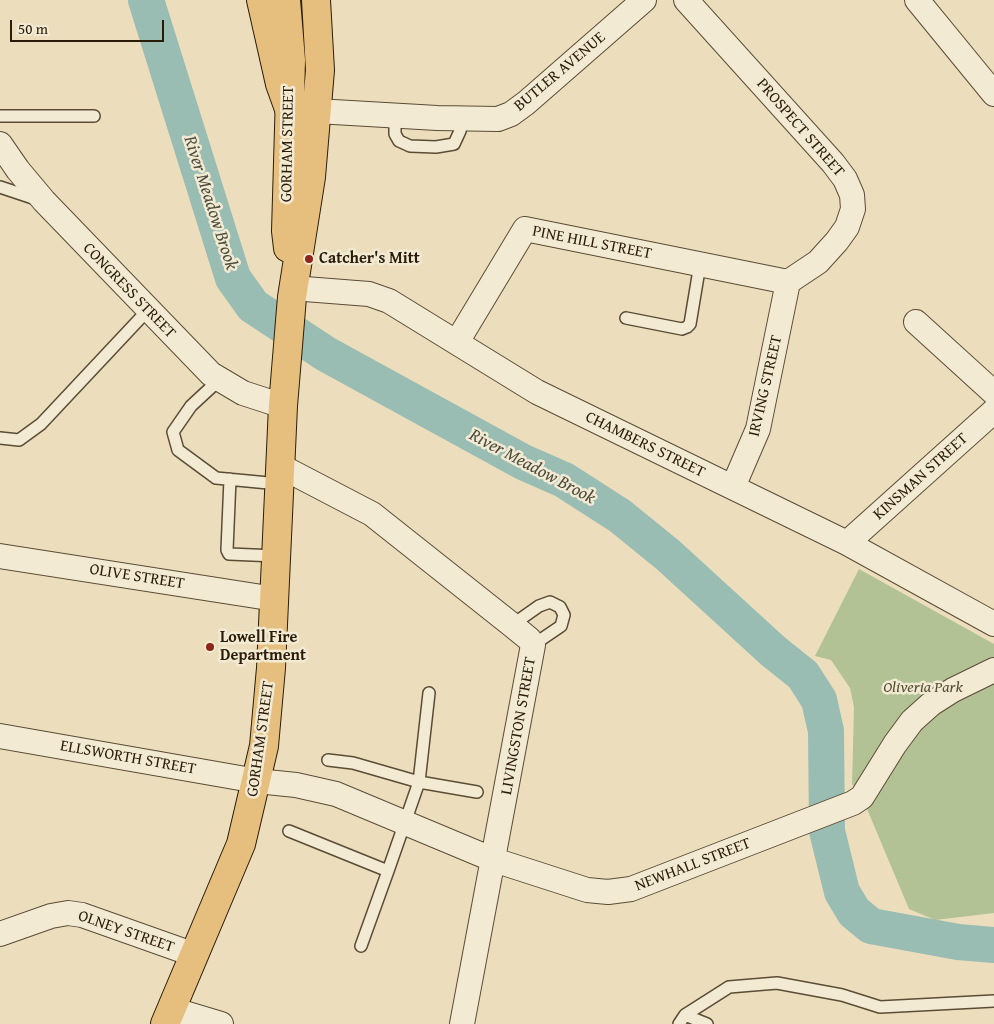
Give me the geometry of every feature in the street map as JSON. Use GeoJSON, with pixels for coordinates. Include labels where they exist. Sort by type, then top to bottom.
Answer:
{"type":"FeatureCollection","features":[{"type":"Feature","properties":{"kind":"main road"},"geometry":{"type":"LineString","coordinates":[[260,0],[280,84],[289,109]]}},
{"type":"Feature","properties":{"kind":"main road","name":"GORHAM STREET"},"geometry":{"type":"LineString","coordinates":[[286,0],[291,60],[286,231],[292,292]]}},
{"type":"Feature","properties":{"kind":"main road"},"geometry":{"type":"LineString","coordinates":[[316,0],[320,32]]}},
{"type":"Feature","properties":{"kind":"main road"},"geometry":{"type":"LineString","coordinates":[[320,32],[329,0]]}},
{"type":"Feature","properties":{"kind":"main road","name":"GORHAM STREET"},"geometry":{"type":"LineString","coordinates":[[168,1016],[241,844],[257,781],[268,710],[275,599],[283,406],[292,292],[303,236],[317,111],[320,32]]}},
{"type":"Feature","properties":{"kind":"street","name":"BUTLER AVENUE"},"geometry":{"type":"LineString","coordinates":[[289,109],[395,116],[498,119],[510,114],[526,103],[644,0]]}},
{"type":"Feature","properties":{"kind":"street","name":"PROSPECT STREET"},"geometry":{"type":"LineString","coordinates":[[686,0],[833,163],[845,179],[852,195],[853,209],[847,227],[837,241],[818,262],[788,282]]}},
{"type":"Feature","properties":{"kind":"street"},"geometry":{"type":"LineString","coordinates":[[917,0],[994,94]]}},
{"type":"Feature","properties":{"kind":"street","name":"CONGRESS STREET"},"geometry":{"type":"LineString","coordinates":[[0,144],[18,170],[44,201],[198,363],[219,380],[245,394],[283,406]]}},
{"type":"Feature","properties":{"kind":"street","name":"PINE HILL STREET"},"geometry":{"type":"LineString","coordinates":[[457,342],[525,229],[788,282]]}},
{"type":"Feature","properties":{"kind":"street","name":"IRVING STREET"},"geometry":{"type":"LineString","coordinates":[[733,487],[758,429],[788,282]]}},
{"type":"Feature","properties":{"kind":"street","name":"CHAMBERS STREET"},"geometry":{"type":"LineString","coordinates":[[292,292],[369,294],[389,301],[537,392],[847,543],[994,624]]}},
{"type":"Feature","properties":{"kind":"street"},"geometry":{"type":"LineString","coordinates":[[916,322],[994,393]]}},
{"type":"Feature","properties":{"kind":"street","name":"KINSMAN STREET"},"geometry":{"type":"LineString","coordinates":[[847,543],[994,411]]}},
{"type":"Feature","properties":{"kind":"street","name":"LIVINGSTON STREET"},"geometry":{"type":"LineString","coordinates":[[280,475],[372,514],[512,625],[529,639],[533,646],[462,1024]]}},
{"type":"Feature","properties":{"kind":"street","name":"OLIVE STREET"},"geometry":{"type":"LineString","coordinates":[[0,556],[275,599]]}},
{"type":"Feature","properties":{"kind":"street","name":"NEWHALL STREET"},"geometry":{"type":"LineString","coordinates":[[257,781],[296,785],[336,794],[494,860],[587,890],[608,892],[631,889],[853,803],[862,796],[912,721],[931,704],[953,690],[994,670]]}},
{"type":"Feature","properties":{"kind":"street","name":"ELLSWORTH STREET"},"geometry":{"type":"LineString","coordinates":[[0,736],[257,781]]}},
{"type":"Feature","properties":{"kind":"street","name":"OLNEY STREET"},"geometry":{"type":"LineString","coordinates":[[0,934],[51,916],[68,913],[82,915],[195,955]]}},
{"type":"Feature","properties":{"kind":"street"},"geometry":{"type":"LineString","coordinates":[[168,1016],[221,1024]]}},
{"type":"Feature","properties":{"kind":"lane"},"geometry":{"type":"LineString","coordinates":[[0,116],[94,116]]}},
{"type":"Feature","properties":{"kind":"lane"},"geometry":{"type":"LineString","coordinates":[[0,187],[44,201]]}},
{"type":"Feature","properties":{"kind":"lane"},"geometry":{"type":"LineString","coordinates":[[626,318],[682,329],[687,327],[690,324],[700,264]]}},
{"type":"Feature","properties":{"kind":"lane"},"geometry":{"type":"LineString","coordinates":[[0,438],[18,440],[41,424],[148,310]]}},
{"type":"Feature","properties":{"kind":"lane"},"geometry":{"type":"LineString","coordinates":[[219,380],[191,406],[173,432],[178,450],[216,478],[230,479],[280,475]]}},
{"type":"Feature","properties":{"kind":"lane"},"geometry":{"type":"LineString","coordinates":[[230,479],[227,550],[229,554],[276,556]]}},
{"type":"Feature","properties":{"kind":"lane"},"geometry":{"type":"LineString","coordinates":[[512,625],[539,606],[550,602],[560,607],[564,616],[561,626],[533,646]]}},
{"type":"Feature","properties":{"kind":"lane"},"geometry":{"type":"LineString","coordinates":[[361,946],[419,782],[429,693]]}},
{"type":"Feature","properties":{"kind":"lane"},"geometry":{"type":"LineString","coordinates":[[328,760],[353,763],[419,782],[477,792]]}},
{"type":"Feature","properties":{"kind":"lane"},"geometry":{"type":"LineString","coordinates":[[289,831],[388,870]]}},
{"type":"Feature","properties":{"kind":"lane"},"geometry":{"type":"LineString","coordinates":[[682,1019],[730,987],[777,983],[842,995],[880,1007],[994,1001]]}},
{"type":"Feature","properties":{"kind":"lane"},"geometry":{"type":"LineString","coordinates":[[682,1019],[707,1024]]}},
{"type":"Feature","properties":{"kind":"green space","name":"Oliveria Park"},"geometry":{"type":"Polygon","coordinates":[[[859,569],[994,644],[994,913],[935,920],[909,909],[862,797],[852,784],[854,707],[850,688],[831,660],[815,656],[859,569]]]}},
{"type":"Feature","properties":{"kind":"waterway","name":"River Meadow Brook"},"geometry":{"type":"LineString","coordinates":[[146,0],[233,278],[253,306],[326,354],[523,462],[564,480],[620,516],[668,555],[773,651],[803,675],[819,700],[826,731],[827,831],[842,892],[854,912],[871,926],[958,942],[994,945]]}},
{"type":"Feature","properties":{"kind":"place","name":"Catcher's Mitt"},"geometry":{"type":"Point","coordinates":[309,259]}},
{"type":"Feature","properties":{"kind":"place","name":"Lowell Fire Department"},"geometry":{"type":"Point","coordinates":[210,647]}}]}
